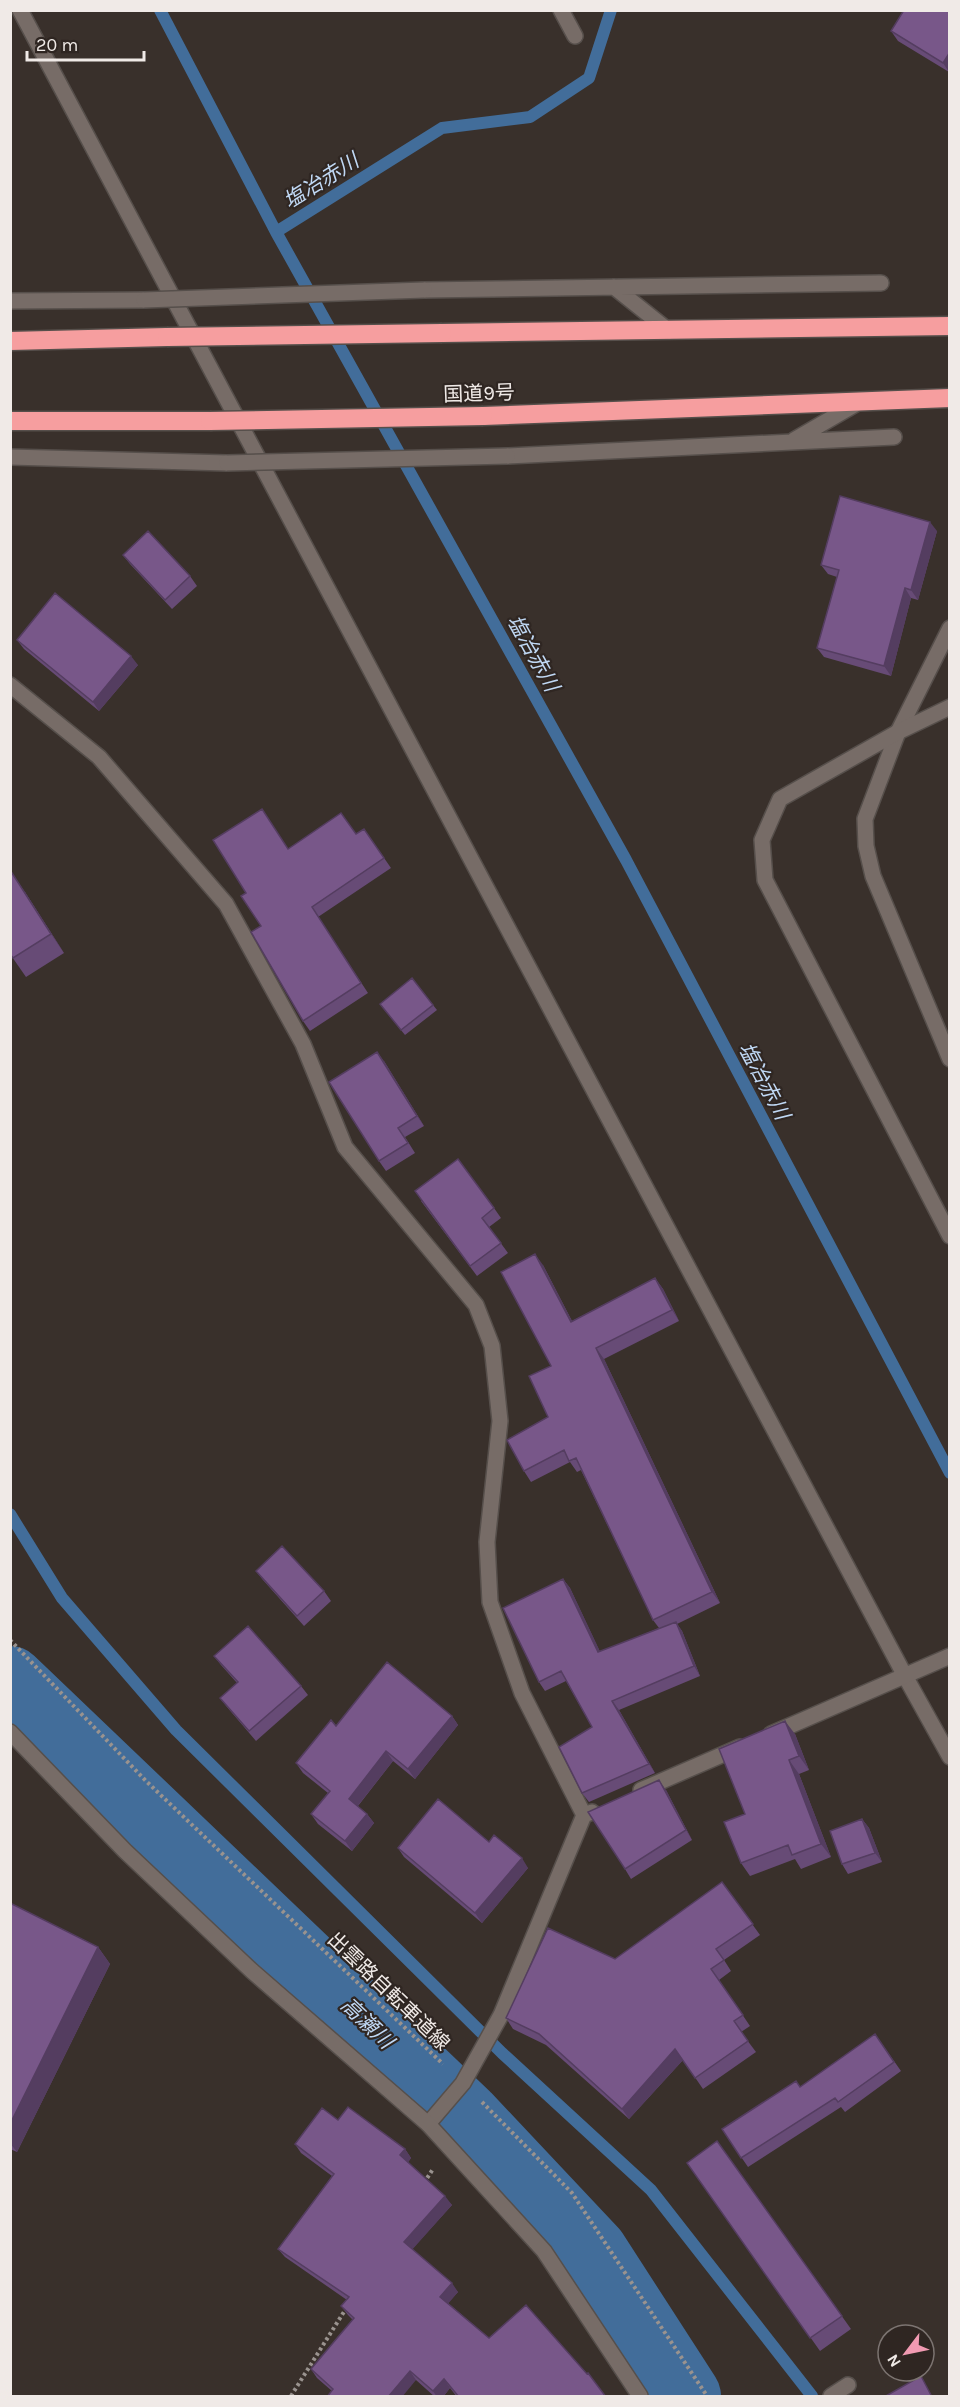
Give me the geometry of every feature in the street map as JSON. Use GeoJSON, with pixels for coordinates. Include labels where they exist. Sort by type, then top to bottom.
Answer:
{"type":"FeatureCollection","features":[{"type":"Feature","properties":{"kind":"highway"},"geometry":{"type":"LineString","coordinates":[[10,341],[950,326]]}},
{"type":"Feature","properties":{"kind":"highway","name":"国道9号"},"geometry":{"type":"LineString","coordinates":[[10,422],[483,416],[950,398]]}},
{"type":"Feature","properties":{"kind":"street"},"geometry":{"type":"LineString","coordinates":[[20,10],[950,1757]]}},
{"type":"Feature","properties":{"kind":"street"},"geometry":{"type":"LineString","coordinates":[[561,10],[575,36]]}},
{"type":"Feature","properties":{"kind":"street"},"geometry":{"type":"LineString","coordinates":[[10,301],[144,300],[424,290],[881,283]]}},
{"type":"Feature","properties":{"kind":"street"},"geometry":{"type":"LineString","coordinates":[[614,287],[669,331]]}},
{"type":"Feature","properties":{"kind":"street"},"geometry":{"type":"LineString","coordinates":[[792,441],[864,400]]}},
{"type":"Feature","properties":{"kind":"street"},"geometry":{"type":"LineString","coordinates":[[10,457],[227,463],[507,456],[894,437]]}},
{"type":"Feature","properties":{"kind":"street"},"geometry":{"type":"LineString","coordinates":[[950,628],[898,732],[865,819],[866,846],[873,876],[950,1059]]}},
{"type":"Feature","properties":{"kind":"street"},"geometry":{"type":"LineString","coordinates":[[10,685],[99,757],[226,904],[303,1044],[345,1147],[476,1305],[492,1346],[500,1421],[487,1542],[490,1602],[522,1694],[584,1815]]}},
{"type":"Feature","properties":{"kind":"street"},"geometry":{"type":"LineString","coordinates":[[950,707],[898,732],[780,799],[762,840],[765,880],[950,1236]]}},
{"type":"Feature","properties":{"kind":"street"},"geometry":{"type":"LineString","coordinates":[[627,1796],[950,1656]]}},
{"type":"Feature","properties":{"kind":"street"},"geometry":{"type":"LineString","coordinates":[[10,1732],[125,1851],[235,1955],[428,2124],[544,2251],[640,2397]]}},
{"type":"Feature","properties":{"kind":"street"},"geometry":{"type":"LineString","coordinates":[[428,2124],[463,2083],[501,2015],[584,1815],[605,1806]]}},
{"type":"Feature","properties":{"kind":"street"},"geometry":{"type":"LineString","coordinates":[[831,2397],[848,2385]]}},
{"type":"Feature","properties":{"kind":"path","name":"出雲路自転車道線"},"geometry":{"type":"LineString","coordinates":[[10,1640],[146,1781],[463,2083],[572,2193],[707,2397]]}},
{"type":"Feature","properties":{"kind":"path"},"geometry":{"type":"LineString","coordinates":[[422,2186],[447,2146]]}},
{"type":"Feature","properties":{"kind":"path"},"geometry":{"type":"LineString","coordinates":[[291,2397],[348,2306]]}},
{"type":"Feature","properties":{"kind":"building"},"geometry":{"type":"Polygon","coordinates":[[[904,10],[950,10],[950,52],[943,63],[891,31],[904,10]]]}},
{"type":"Feature","properties":{"kind":"building"},"geometry":{"type":"Polygon","coordinates":[[[840,496],[930,522],[911,590],[905,588],[884,666],[817,648],[839,570],[821,565],[840,496]]]}},
{"type":"Feature","properties":{"kind":"building"},"geometry":{"type":"Polygon","coordinates":[[[148,531],[190,576],[165,600],[123,555],[148,531]]]}},
{"type":"Feature","properties":{"kind":"building"},"geometry":{"type":"Polygon","coordinates":[[[55,593],[131,656],[93,702],[17,640],[55,593]]]}},
{"type":"Feature","properties":{"kind":"building"},"geometry":{"type":"Polygon","coordinates":[[[262,809],[288,849],[341,813],[356,834],[364,829],[384,858],[312,907],[361,983],[303,1021],[251,932],[261,926],[241,896],[246,893],[213,840],[262,809]]]}},
{"type":"Feature","properties":{"kind":"building"},"geometry":{"type":"Polygon","coordinates":[[[12,873],[51,934],[13,958],[10,954],[10,874],[12,873]]]}},
{"type":"Feature","properties":{"kind":"building"},"geometry":{"type":"Polygon","coordinates":[[[412,978],[433,1005],[401,1030],[380,1004],[412,978]]]}},
{"type":"Feature","properties":{"kind":"building"},"geometry":{"type":"Polygon","coordinates":[[[377,1052],[417,1116],[398,1128],[408,1143],[379,1161],[329,1082],[377,1052]]]}},
{"type":"Feature","properties":{"kind":"building"},"geometry":{"type":"Polygon","coordinates":[[[458,1159],[494,1208],[482,1218],[501,1243],[470,1266],[415,1191],[458,1159]]]}},
{"type":"Feature","properties":{"kind":"building"},"geometry":{"type":"Polygon","coordinates":[[[535,1254],[571,1322],[655,1278],[672,1310],[596,1348],[712,1592],[653,1620],[576,1458],[569,1461],[564,1450],[524,1471],[507,1440],[548,1417],[529,1376],[551,1366],[501,1272],[535,1254]]]}},
{"type":"Feature","properties":{"kind":"building"},"geometry":{"type":"Polygon","coordinates":[[[282,1546],[324,1591],[297,1616],[256,1571],[282,1546]]]}},
{"type":"Feature","properties":{"kind":"building"},"geometry":{"type":"Polygon","coordinates":[[[563,1579],[598,1652],[676,1622],[694,1666],[612,1701],[649,1764],[582,1793],[559,1747],[592,1727],[561,1671],[539,1682],[503,1608],[563,1579]]]}},
{"type":"Feature","properties":{"kind":"building"},"geometry":{"type":"Polygon","coordinates":[[[248,1626],[301,1686],[249,1731],[220,1698],[238,1682],[214,1656],[248,1626]]]}},
{"type":"Feature","properties":{"kind":"building"},"geometry":{"type":"Polygon","coordinates":[[[387,1662],[452,1716],[408,1769],[386,1751],[349,1799],[367,1814],[345,1841],[311,1814],[330,1791],[296,1763],[331,1720],[336,1726],[387,1662]]]}},
{"type":"Feature","properties":{"kind":"building"},"geometry":{"type":"Polygon","coordinates":[[[785,1721],[799,1756],[789,1760],[821,1844],[792,1855],[788,1845],[741,1863],[724,1822],[745,1814],[719,1749],[785,1721]]]}},
{"type":"Feature","properties":{"kind":"building"},"geometry":{"type":"Polygon","coordinates":[[[659,1780],[686,1830],[625,1869],[588,1812],[659,1780]]]}},
{"type":"Feature","properties":{"kind":"building"},"geometry":{"type":"Polygon","coordinates":[[[438,1799],[489,1842],[494,1835],[522,1858],[475,1913],[398,1848],[438,1799]]]}},
{"type":"Feature","properties":{"kind":"building"},"geometry":{"type":"Polygon","coordinates":[[[862,1819],[875,1853],[842,1864],[830,1831],[862,1819]]]}},
{"type":"Feature","properties":{"kind":"building"},"geometry":{"type":"Polygon","coordinates":[[[722,1882],[753,1924],[716,1949],[724,1960],[711,1969],[743,2015],[734,2021],[748,2041],[695,2078],[675,2049],[622,2109],[539,2034],[506,2018],[548,1928],[615,1959],[722,1882]]]}},
{"type":"Feature","properties":{"kind":"building"},"geometry":{"type":"Polygon","coordinates":[[[10,1903],[98,1947],[10,2124],[10,1903]]]}},
{"type":"Feature","properties":{"kind":"building"},"geometry":{"type":"Polygon","coordinates":[[[875,2034],[894,2062],[838,2102],[835,2098],[741,2158],[722,2129],[796,2081],[800,2087],[875,2034]]]}},
{"type":"Feature","properties":{"kind":"building"},"geometry":{"type":"Polygon","coordinates":[[[348,2107],[405,2149],[400,2155],[445,2196],[404,2242],[452,2283],[440,2297],[489,2338],[526,2305],[588,2373],[606,2397],[459,2397],[444,2379],[433,2391],[410,2371],[388,2397],[327,2397],[333,2389],[311,2369],[354,2318],[341,2306],[349,2297],[278,2249],[334,2174],[295,2144],[322,2108],[338,2120],[348,2107]]]}},
{"type":"Feature","properties":{"kind":"building"},"geometry":{"type":"Polygon","coordinates":[[[717,2141],[842,2316],[810,2338],[687,2163],[717,2141]]]}},
{"type":"Feature","properties":{"kind":"building"},"geometry":{"type":"Polygon","coordinates":[[[909,2383],[925,2383],[932,2397],[884,2397],[909,2383]]]}},
{"type":"Feature","properties":{"kind":"waterway"},"geometry":{"type":"LineString","coordinates":[[160,10],[276,232]]}},
{"type":"Feature","properties":{"kind":"waterway","name":"塩冶赤川"},"geometry":{"type":"LineString","coordinates":[[611,10],[589,78],[530,117],[442,128],[276,232],[626,860],[950,1473]]}},
{"type":"Feature","properties":{"kind":"waterway"},"geometry":{"type":"LineString","coordinates":[[10,1514],[62,1598],[176,1730],[502,2053],[651,2190],[812,2396]]}},
{"type":"Feature","properties":{"kind":"waterway","name":"高瀬川"},"geometry":{"type":"LineString","coordinates":[[10,1681],[466,2117],[593,2252],[686,2396]]}}]}
